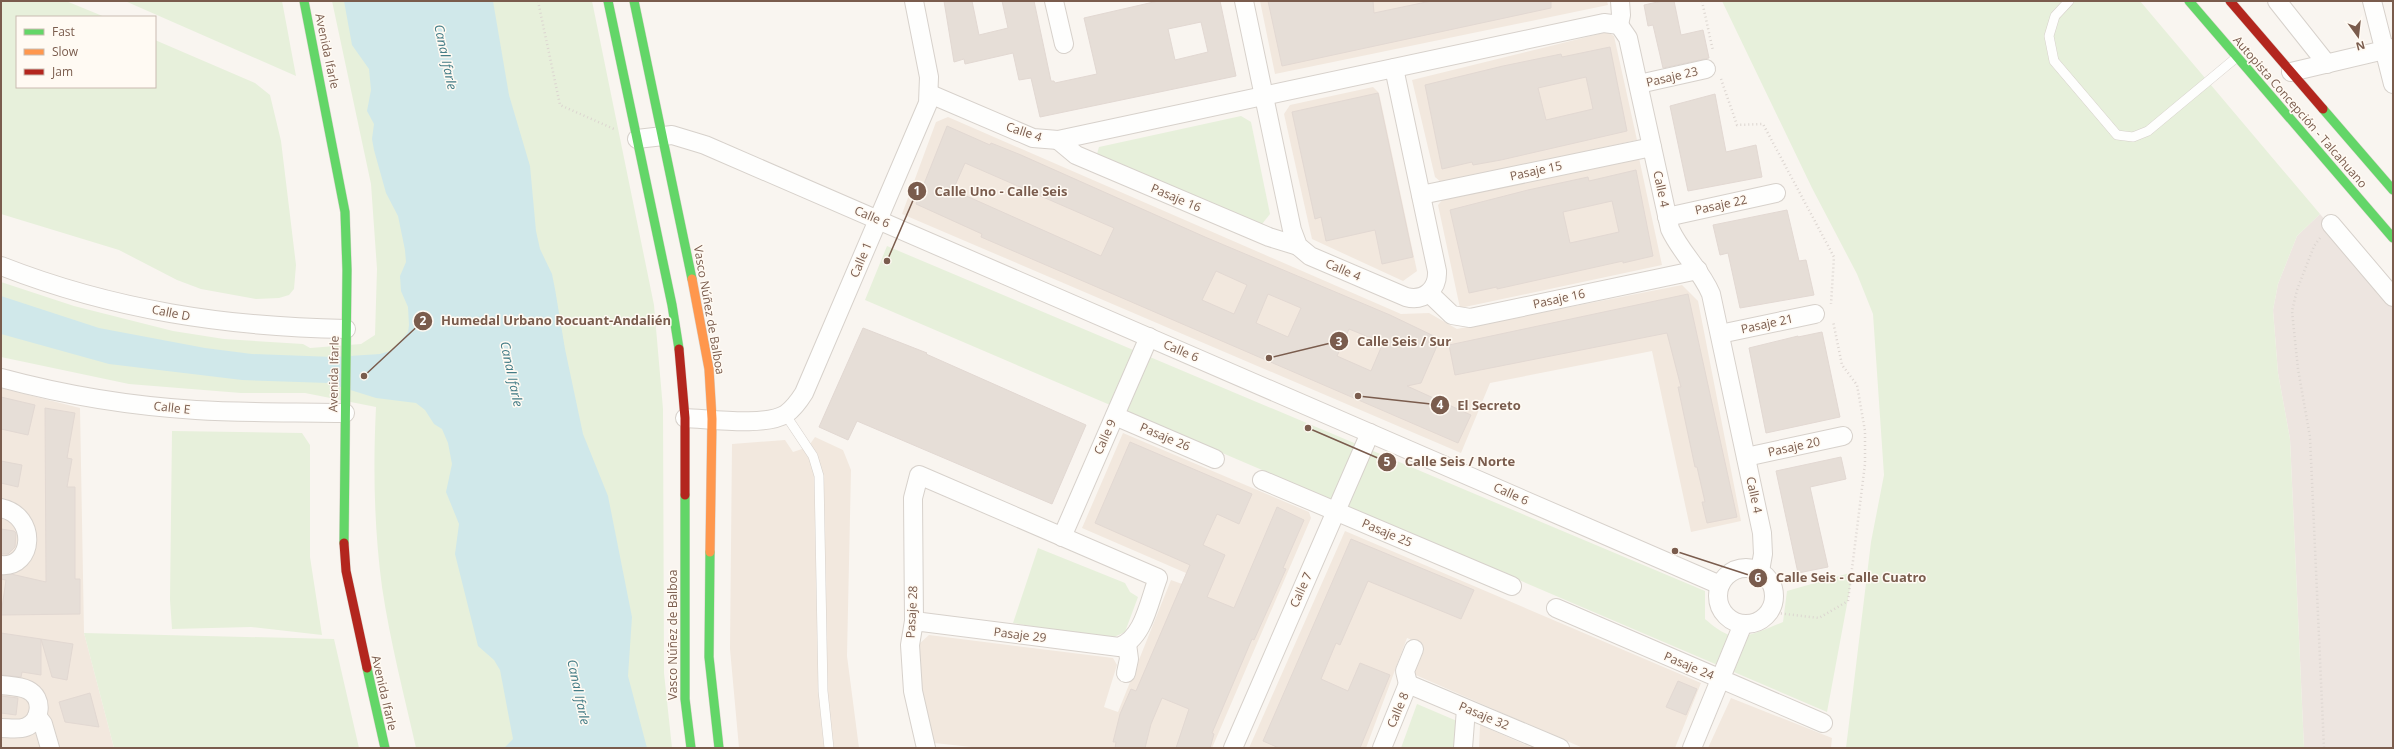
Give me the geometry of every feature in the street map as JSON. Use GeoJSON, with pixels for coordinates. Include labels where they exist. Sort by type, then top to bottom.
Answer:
{"type":"FeatureCollection","features":[{"type":"Feature","properties":{"kind":"street","name":"Avenida Ifarle"},"geometry":{"type":"LineString","coordinates":[[304,1],[345,212],[346,334],[344,538],[346,571],[385,748]]}},
{"type":"Feature","properties":{"kind":"street","name":"Vasco Núñez de Balboa"},"geometry":{"type":"LineString","coordinates":[[608,1],[678,338],[685,418],[685,699],[691,748]]}},
{"type":"Feature","properties":{"kind":"street","name":"Vasco Núñez de Balboa"},"geometry":{"type":"LineString","coordinates":[[634,1],[705,342],[712,420],[709,657],[719,748]]}},
{"type":"Feature","properties":{"kind":"street","name":"Calle 1"},"geometry":{"type":"LineString","coordinates":[[685,418],[712,420],[762,420],[785,414],[796,405],[804,393],[925,111],[930,94],[929,77],[914,1]]}},
{"type":"Feature","properties":{"kind":"street"},"geometry":{"type":"LineString","coordinates":[[1054,1],[1064,44]]}},
{"type":"Feature","properties":{"kind":"street"},"geometry":{"type":"LineString","coordinates":[[1244,1],[1292,230],[1298,246]]}},
{"type":"Feature","properties":{"kind":"street"},"geometry":{"type":"LineString","coordinates":[[1619,24],[1621,15],[1620,1]]}},
{"type":"Feature","properties":{"kind":"street","name":"Autopista Concepción - Talcahuano"},"geometry":{"type":"LineString","coordinates":[[2188,1],[2393,238]]}},
{"type":"Feature","properties":{"kind":"street","name":"Autopista Concepción - Talcahuano"},"geometry":{"type":"LineString","coordinates":[[2230,1],[2393,190]]}},
{"type":"Feature","properties":{"kind":"street"},"geometry":{"type":"LineString","coordinates":[[2277,1],[2327,64]]}},
{"type":"Feature","properties":{"kind":"street"},"geometry":{"type":"LineString","coordinates":[[2372,1],[2389,49],[2393,84]]}},
{"type":"Feature","properties":{"kind":"street","name":"Calle 4"},"geometry":{"type":"LineString","coordinates":[[930,94],[1033,138],[1058,140],[1604,23],[1619,24],[1626,33],[1667,217],[1675,240],[1698,270],[1711,294],[1763,544],[1760,572]]}},
{"type":"Feature","properties":{"kind":"street"},"geometry":{"type":"LineString","coordinates":[[2291,72],[2389,49]]}},
{"type":"Feature","properties":{"kind":"street"},"geometry":{"type":"LineString","coordinates":[[1394,68],[1437,277],[1433,288],[1429,293]]}},
{"type":"Feature","properties":{"kind":"street","name":"Pasaje 23"},"geometry":{"type":"LineString","coordinates":[[1638,84],[1706,69]]}},
{"type":"Feature","properties":{"kind":"street","name":"Calle 6"},"geometry":{"type":"LineString","coordinates":[[637,139],[663,135],[681,137],[705,145],[1720,585]]}},
{"type":"Feature","properties":{"kind":"street","name":"Pasaje 16"},"geometry":{"type":"LineString","coordinates":[[1058,140],[1076,155],[1268,238],[1298,246]]}},
{"type":"Feature","properties":{"kind":"street","name":"Pasaje 15"},"geometry":{"type":"LineString","coordinates":[[1421,195],[1652,147]]}},
{"type":"Feature","properties":{"kind":"street","name":"Pasaje 22"},"geometry":{"type":"LineString","coordinates":[[1667,217],[1776,193]]}},
{"type":"Feature","properties":{"kind":"street"},"geometry":{"type":"LineString","coordinates":[[2331,224],[2393,297]]}},
{"type":"Feature","properties":{"kind":"street","name":"Calle 4"},"geometry":{"type":"LineString","coordinates":[[1298,246],[1310,256],[1406,297],[1418,298],[1429,293]]}},
{"type":"Feature","properties":{"kind":"street","name":"Calle D"},"geometry":{"type":"LineString","coordinates":[[1,266],[52,284],[101,298],[190,317],[346,334]]}},
{"type":"Feature","properties":{"kind":"street","name":"Pasaje 16"},"geometry":{"type":"LineString","coordinates":[[1429,293],[1452,314],[1470,318],[1698,270]]}},
{"type":"Feature","properties":{"kind":"street","name":"Pasaje 21"},"geometry":{"type":"LineString","coordinates":[[1720,334],[1815,314]]}},
{"type":"Feature","properties":{"kind":"street","name":"Calle 9"},"geometry":{"type":"LineString","coordinates":[[1062,537],[1149,337]]}},
{"type":"Feature","properties":{"kind":"street","name":"Calle E"},"geometry":{"type":"LineString","coordinates":[[1,378],[55,390],[141,404],[245,412],[345,407]]}},
{"type":"Feature","properties":{"kind":"street","name":"Pasaje 26"},"geometry":{"type":"LineString","coordinates":[[1115,416],[1215,459]]}},
{"type":"Feature","properties":{"kind":"street","name":"Calle 7"},"geometry":{"type":"LineString","coordinates":[[1233,748],[1370,433]]}},
{"type":"Feature","properties":{"kind":"street","name":"Pasaje 20"},"geometry":{"type":"LineString","coordinates":[[1746,457],[1843,436]]}},
{"type":"Feature","properties":{"kind":"street","name":"Pasaje 28"},"geometry":{"type":"LineString","coordinates":[[926,748],[918,720],[911,668],[910,645],[914,622],[913,498],[919,474],[1062,537]]}},
{"type":"Feature","properties":{"kind":"street","name":"Pasaje 25"},"geometry":{"type":"LineString","coordinates":[[1262,480],[1512,586]]}},
{"type":"Feature","properties":{"kind":"street"},"geometry":{"type":"LineString","coordinates":[[1,508],[16,513],[25,524],[27,531],[23,555],[14,563],[1,565]]}},
{"type":"Feature","properties":{"kind":"street"},"geometry":{"type":"LineString","coordinates":[[1062,537],[1158,578],[1136,635],[1127,644],[1129,659],[1126,673]]}},
{"type":"Feature","properties":{"kind":"street"},"geometry":{"type":"LineString","coordinates":[[1748,568],[1760,572],[1772,586],[1774,599],[1772,606],[1761,620],[1743,624],[1736,623],[1724,614],[1718,600],[1720,585],[1726,576],[1737,569],[1748,568]]}},
{"type":"Feature","properties":{"kind":"street","name":"Pasaje 24"},"geometry":{"type":"LineString","coordinates":[[1556,608],[1823,723]]}},
{"type":"Feature","properties":{"kind":"street","name":"Pasaje 29"},"geometry":{"type":"LineString","coordinates":[[914,622],[1111,647],[1127,644]]}},
{"type":"Feature","properties":{"kind":"street"},"geometry":{"type":"LineString","coordinates":[[1692,748],[1743,624]]}},
{"type":"Feature","properties":{"kind":"street","name":"Calle 8"},"geometry":{"type":"LineString","coordinates":[[1382,748],[1408,684],[1405,671],[1414,649]]}},
{"type":"Feature","properties":{"kind":"street","name":"Pasaje 32"},"geometry":{"type":"LineString","coordinates":[[1408,684],[1560,748]]}},
{"type":"Feature","properties":{"kind":"street"},"geometry":{"type":"LineString","coordinates":[[1,685],[30,691],[38,702],[37,716],[27,726],[20,728],[1,728]]}},
{"type":"Feature","properties":{"kind":"street"},"geometry":{"type":"LineString","coordinates":[[1463,748],[1466,709]]}},
{"type":"Feature","properties":{"kind":"street"},"geometry":{"type":"LineString","coordinates":[[37,716],[43,724],[50,748]]}},
{"type":"Feature","properties":{"kind":"lane"},"geometry":{"type":"LineString","coordinates":[[2069,1],[2055,16],[2050,36],[2054,61],[2117,135],[2133,137],[2148,131],[2237,57]]}},
{"type":"Feature","properties":{"kind":"lane"},"geometry":{"type":"LineString","coordinates":[[785,414],[811,451],[819,476],[823,690],[829,748]]}},
{"type":"Feature","properties":{"kind":"path"},"geometry":{"type":"LineString","coordinates":[[538,1],[560,105],[637,139]]}},
{"type":"Feature","properties":{"kind":"path"},"geometry":{"type":"LineString","coordinates":[[2324,748],[2310,437],[2298,369],[2292,311],[2297,290],[2314,246],[2331,224]]}},
{"type":"Feature","properties":{"kind":"shaded area"},"geometry":{"type":"Polygon","coordinates":[[[1260,1],[1607,1],[1608,5],[1275,74],[1260,1]]]}},
{"type":"Feature","properties":{"kind":"shaded area"},"geometry":{"type":"Polygon","coordinates":[[[1607,32],[1614,36],[1637,140],[1442,183],[1435,177],[1412,80],[1607,32]]]}},
{"type":"Feature","properties":{"kind":"shaded area"},"geometry":{"type":"Polygon","coordinates":[[[1373,87],[1379,93],[1417,271],[1403,281],[1312,239],[1284,114],[1290,105],[1373,87]]]}},
{"type":"Feature","properties":{"kind":"shaded area"},"geometry":{"type":"Polygon","coordinates":[[[948,117],[1401,314],[1429,313],[1457,329],[1682,285],[1698,301],[1741,521],[1691,532],[1652,351],[1490,383],[1461,453],[902,214],[936,122],[948,117]]]}},
{"type":"Feature","properties":{"kind":"shaded area"},"geometry":{"type":"Polygon","coordinates":[[[1639,158],[1662,265],[1460,308],[1438,205],[1444,198],[1639,158]]]}},
{"type":"Feature","properties":{"kind":"shaded area"},"geometry":{"type":"Polygon","coordinates":[[[2320,214],[2393,300],[2393,748],[2304,748],[2290,439],[2278,373],[2273,310],[2278,284],[2297,236],[2320,214]]]}},
{"type":"Feature","properties":{"kind":"shaded area"},"geometry":{"type":"Polygon","coordinates":[[[1,388],[80,408],[84,633],[114,748],[1,748],[1,388]]]}},
{"type":"Feature","properties":{"kind":"shaded area"},"geometry":{"type":"Polygon","coordinates":[[[1123,433],[1309,512],[1311,518],[1212,748],[981,748],[934,743],[922,692],[919,644],[929,635],[1113,658],[1117,665],[1104,707],[1118,712],[1171,580],[1182,584],[1186,573],[1082,528],[1123,433]]]}},
{"type":"Feature","properties":{"kind":"shaded area"},"geometry":{"type":"Polygon","coordinates":[[[815,437],[843,450],[851,470],[847,656],[859,748],[739,748],[730,649],[732,444],[785,440],[793,452],[808,447],[815,437]]]}},
{"type":"Feature","properties":{"kind":"shaded area"},"geometry":{"type":"Polygon","coordinates":[[[1345,531],[1701,683],[1675,748],[1583,748],[1411,673],[1422,644],[1407,638],[1366,748],[1249,748],[1345,531]]]}},
{"type":"Feature","properties":{"kind":"shaded area"},"geometry":{"type":"Polygon","coordinates":[[[1731,698],[1832,738],[1831,748],[1708,748],[1731,698]]]}},
{"type":"Feature","properties":{"kind":"shaded area"},"geometry":{"type":"Polygon","coordinates":[[[1480,725],[1533,748],[1479,748],[1480,725]]]}},
{"type":"Feature","properties":{"kind":"green space"},"geometry":{"type":"Polygon","coordinates":[[[1,1],[66,1],[103,16],[16,16],[16,88],[156,88],[156,40],[255,83],[270,95],[281,141],[296,265],[294,289],[289,295],[279,298],[256,299],[201,289],[177,280],[119,250],[1,214],[1,1]]]}},
{"type":"Feature","properties":{"kind":"green space"},"geometry":{"type":"Polygon","coordinates":[[[125,1],[282,1],[296,76],[125,1]]]}},
{"type":"Feature","properties":{"kind":"green space"},"geometry":{"type":"Polygon","coordinates":[[[332,1],[592,1],[654,305],[663,409],[664,673],[672,748],[416,748],[389,627],[379,565],[375,497],[376,407],[305,393],[241,393],[129,384],[1,357],[1,282],[74,306],[173,331],[224,339],[303,344],[310,348],[361,344],[375,335],[377,269],[371,184],[332,1]]]}},
{"type":"Feature","properties":{"kind":"green space"},"geometry":{"type":"Polygon","coordinates":[[[1722,1],[2140,1],[2320,214],[2297,236],[2278,284],[2273,310],[2278,373],[2290,439],[2304,748],[1846,748],[1871,542],[1884,475],[1873,314],[1857,274],[1812,188],[1722,1]]]}},
{"type":"Feature","properties":{"kind":"green space"},"geometry":{"type":"Polygon","coordinates":[[[1241,116],[1251,122],[1270,214],[1262,224],[1097,154],[1099,147],[1241,116]]]}},
{"type":"Feature","properties":{"kind":"green space"},"geometry":{"type":"Polygon","coordinates":[[[887,246],[1705,591],[1705,619],[1718,629],[1732,636],[1743,636],[1783,622],[1787,591],[1853,572],[1827,712],[865,300],[887,246]]]}},
{"type":"Feature","properties":{"kind":"green space"},"geometry":{"type":"Polygon","coordinates":[[[172,431],[302,433],[310,445],[310,557],[322,635],[251,627],[172,629],[170,600],[172,431]]]}},
{"type":"Feature","properties":{"kind":"green space"},"geometry":{"type":"Polygon","coordinates":[[[1038,548],[1125,583],[1130,592],[1138,597],[1125,632],[1110,639],[1013,623],[1038,548]]]}},
{"type":"Feature","properties":{"kind":"green space"},"geometry":{"type":"Polygon","coordinates":[[[84,633],[334,639],[359,748],[114,748],[84,633]]]}},
{"type":"Feature","properties":{"kind":"green space"},"geometry":{"type":"Polygon","coordinates":[[[1417,704],[1457,721],[1455,748],[1401,748],[1417,704]]]}},
{"type":"Feature","properties":{"kind":"water","name":"Canal Ifarle"},"geometry":{"type":"Polygon","coordinates":[[[344,1],[493,1],[509,95],[530,166],[536,231],[540,249],[552,274],[565,349],[583,434],[608,496],[632,617],[628,676],[647,748],[504,748],[513,739],[500,670],[494,660],[478,646],[455,554],[459,524],[446,492],[452,464],[448,443],[442,429],[434,424],[425,410],[416,403],[376,398],[328,383],[242,380],[109,364],[1,334],[1,296],[99,328],[205,348],[252,354],[334,357],[380,354],[393,350],[408,332],[409,325],[408,307],[401,291],[400,276],[406,262],[405,250],[398,216],[386,193],[374,150],[372,139],[374,124],[367,111],[371,90],[369,69],[352,45],[344,1]]]}},
{"type":"Feature","properties":{"kind":"building"},"geometry":{"type":"Polygon","coordinates":[[[944,1],[972,1],[979,35],[1008,28],[1002,1],[1034,1],[1051,81],[1054,81],[1055,83],[1097,74],[1084,18],[1158,1],[1220,1],[1236,76],[1040,117],[1031,78],[1019,80],[1013,53],[965,64],[964,59],[954,62],[944,1]],[[1201,22],[1168,29],[1175,60],[1208,52],[1201,22]]]}},
{"type":"Feature","properties":{"kind":"building"},"geometry":{"type":"Polygon","coordinates":[[[1268,1],[1373,1],[1374,13],[1431,1],[1551,1],[1551,8],[1282,66],[1268,1]]]}},
{"type":"Feature","properties":{"kind":"building"},"geometry":{"type":"Polygon","coordinates":[[[1662,1],[1674,1],[1681,35],[1703,30],[1709,58],[1663,68],[1653,25],[1648,26],[1644,5],[1662,1]]]}},
{"type":"Feature","properties":{"kind":"building"},"geometry":{"type":"Polygon","coordinates":[[[1610,47],[1627,131],[1501,160],[1473,165],[1472,162],[1442,169],[1425,85],[1561,54],[1562,57],[1610,47]],[[1586,77],[1538,88],[1546,120],[1593,109],[1586,77]]]}},
{"type":"Feature","properties":{"kind":"building"},"geometry":{"type":"Polygon","coordinates":[[[1378,93],[1413,257],[1382,264],[1375,230],[1326,241],[1321,217],[1315,219],[1292,112],[1378,93]]]}},
{"type":"Feature","properties":{"kind":"building"},"geometry":{"type":"Polygon","coordinates":[[[1715,94],[1726,152],[1756,145],[1762,177],[1688,191],[1670,106],[1715,94]]]}},
{"type":"Feature","properties":{"kind":"building"},"geometry":{"type":"Polygon","coordinates":[[[947,126],[990,145],[991,143],[1021,155],[1205,237],[1390,315],[1440,339],[1421,383],[1407,386],[1471,415],[1458,443],[981,237],[982,234],[916,204],[947,126]],[[965,163],[953,190],[1101,256],[1114,228],[965,163]],[[1216,271],[1202,300],[1234,314],[1247,285],[1216,271]],[[1268,294],[1256,323],[1288,337],[1301,308],[1268,294]],[[1349,329],[1337,356],[1371,371],[1383,343],[1349,329]]]}},
{"type":"Feature","properties":{"kind":"building"},"geometry":{"type":"Polygon","coordinates":[[[1636,170],[1653,256],[1623,263],[1623,261],[1497,289],[1497,287],[1469,293],[1450,210],[1528,190],[1588,177],[1589,181],[1636,170]],[[1612,201],[1563,212],[1570,243],[1619,232],[1612,201]]]}},
{"type":"Feature","properties":{"kind":"building"},"geometry":{"type":"Polygon","coordinates":[[[1787,210],[1799,261],[1806,260],[1814,295],[1740,308],[1728,253],[1720,255],[1713,225],[1787,210]]]}},
{"type":"Feature","properties":{"kind":"building"},"geometry":{"type":"Polygon","coordinates":[[[1688,294],[1737,517],[1707,523],[1702,502],[1705,502],[1697,467],[1695,467],[1678,387],[1681,387],[1667,333],[1455,375],[1449,345],[1688,294]]]}},
{"type":"Feature","properties":{"kind":"building"},"geometry":{"type":"Polygon","coordinates":[[[863,328],[927,353],[926,354],[1086,425],[1052,504],[857,421],[848,440],[819,427],[863,328]]]}},
{"type":"Feature","properties":{"kind":"building"},"geometry":{"type":"Polygon","coordinates":[[[1822,332],[1840,417],[1766,433],[1749,348],[1798,336],[1822,332]]]}},
{"type":"Feature","properties":{"kind":"building"},"geometry":{"type":"Polygon","coordinates":[[[1,397],[35,405],[28,435],[1,429],[1,397]]]}},
{"type":"Feature","properties":{"kind":"building"},"geometry":{"type":"Polygon","coordinates":[[[45,408],[75,413],[67,458],[72,459],[67,487],[75,487],[75,579],[80,579],[80,614],[1,615],[6,580],[1,579],[1,575],[11,574],[46,582],[45,408]]]}},
{"type":"Feature","properties":{"kind":"building"},"geometry":{"type":"Polygon","coordinates":[[[1130,442],[1252,494],[1239,524],[1217,514],[1203,545],[1225,555],[1207,597],[1234,608],[1277,507],[1304,520],[1283,568],[1286,569],[1254,640],[1252,639],[1212,733],[1214,734],[1210,748],[1176,748],[1189,709],[1162,698],[1151,724],[1145,748],[1115,748],[1116,742],[1113,742],[1120,714],[1131,689],[1136,691],[1190,565],[1095,523],[1130,442]]]}},
{"type":"Feature","properties":{"kind":"building"},"geometry":{"type":"Polygon","coordinates":[[[1841,457],[1846,479],[1810,487],[1828,567],[1798,573],[1776,471],[1841,457]]]}},
{"type":"Feature","properties":{"kind":"building"},"geometry":{"type":"Polygon","coordinates":[[[1,461],[22,465],[18,487],[1,483],[1,461]]]}},
{"type":"Feature","properties":{"kind":"building"},"geometry":{"type":"Polygon","coordinates":[[[1,529],[14,531],[16,533],[15,547],[8,554],[1,554],[1,529]]]}},
{"type":"Feature","properties":{"kind":"building"},"geometry":{"type":"Polygon","coordinates":[[[1351,539],[1474,590],[1461,619],[1368,581],[1340,645],[1336,643],[1321,679],[1348,691],[1360,663],[1390,675],[1360,748],[1279,748],[1263,741],[1351,539]]]}},
{"type":"Feature","properties":{"kind":"building"},"geometry":{"type":"Polygon","coordinates":[[[1,633],[41,639],[41,675],[22,672],[21,677],[1,675],[1,633]]]}},
{"type":"Feature","properties":{"kind":"building"},"geometry":{"type":"Polygon","coordinates":[[[41,639],[73,644],[67,680],[52,677],[41,639]]]}},
{"type":"Feature","properties":{"kind":"building"},"geometry":{"type":"Polygon","coordinates":[[[1678,681],[1697,689],[1686,715],[1666,707],[1678,681]]]}},
{"type":"Feature","properties":{"kind":"building"},"geometry":{"type":"Polygon","coordinates":[[[90,693],[99,727],[65,722],[59,702],[90,693]]]}},
{"type":"Feature","properties":{"kind":"building"},"geometry":{"type":"Polygon","coordinates":[[[1,696],[18,698],[16,715],[1,713],[1,696]]]}},
{"type":"Feature","properties":{"kind":"traffic: fast"},"geometry":{"type":"LineString","coordinates":[[304,1],[345,212],[347,270],[344,543]]}},
{"type":"Feature","properties":{"kind":"traffic: fast"},"geometry":{"type":"LineString","coordinates":[[608,1],[672,305],[679,349]]}},
{"type":"Feature","properties":{"kind":"traffic: fast"},"geometry":{"type":"LineString","coordinates":[[634,1],[692,279]]}},
{"type":"Feature","properties":{"kind":"traffic: fast"},"geometry":{"type":"LineString","coordinates":[[2189,1],[2393,238]]}},
{"type":"Feature","properties":{"kind":"traffic: fast"},"geometry":{"type":"LineString","coordinates":[[2323,109],[2393,190]]}},
{"type":"Feature","properties":{"kind":"traffic: fast"},"geometry":{"type":"LineString","coordinates":[[685,495],[685,699],[691,748]]}},
{"type":"Feature","properties":{"kind":"traffic: fast"},"geometry":{"type":"LineString","coordinates":[[710,552],[709,657],[719,748]]}},
{"type":"Feature","properties":{"kind":"traffic: fast"},"geometry":{"type":"LineString","coordinates":[[367,668],[385,748]]}},
{"type":"Feature","properties":{"kind":"traffic: slow"},"geometry":{"type":"LineString","coordinates":[[692,279],[709,369],[712,419],[710,552]]}},
{"type":"Feature","properties":{"kind":"traffic: jam"},"geometry":{"type":"LineString","coordinates":[[2230,1],[2323,109]]}},
{"type":"Feature","properties":{"kind":"traffic: jam"},"geometry":{"type":"LineString","coordinates":[[679,349],[685,418],[685,495]]}},
{"type":"Feature","properties":{"kind":"traffic: jam"},"geometry":{"type":"LineString","coordinates":[[344,543],[346,571],[367,668]]}},
{"type":"Feature","properties":{"kind":"place","name":"Calle Uno - Calle Seis"},"geometry":{"type":"Point","coordinates":[887,261]}},
{"type":"Feature","properties":{"kind":"place","name":"Calle Seis / Sur"},"geometry":{"type":"Point","coordinates":[1269,358]}},
{"type":"Feature","properties":{"kind":"place","name":"Humedal Urbano Rocuant-Andalién"},"geometry":{"type":"Point","coordinates":[364,376]}},
{"type":"Feature","properties":{"kind":"place","name":"El Secreto"},"geometry":{"type":"Point","coordinates":[1358,396]}},
{"type":"Feature","properties":{"kind":"place","name":"Calle Seis / Norte"},"geometry":{"type":"Point","coordinates":[1308,428]}},
{"type":"Feature","properties":{"kind":"place","name":"Calle Seis - Calle Cuatro"},"geometry":{"type":"Point","coordinates":[1675,551]}}]}
